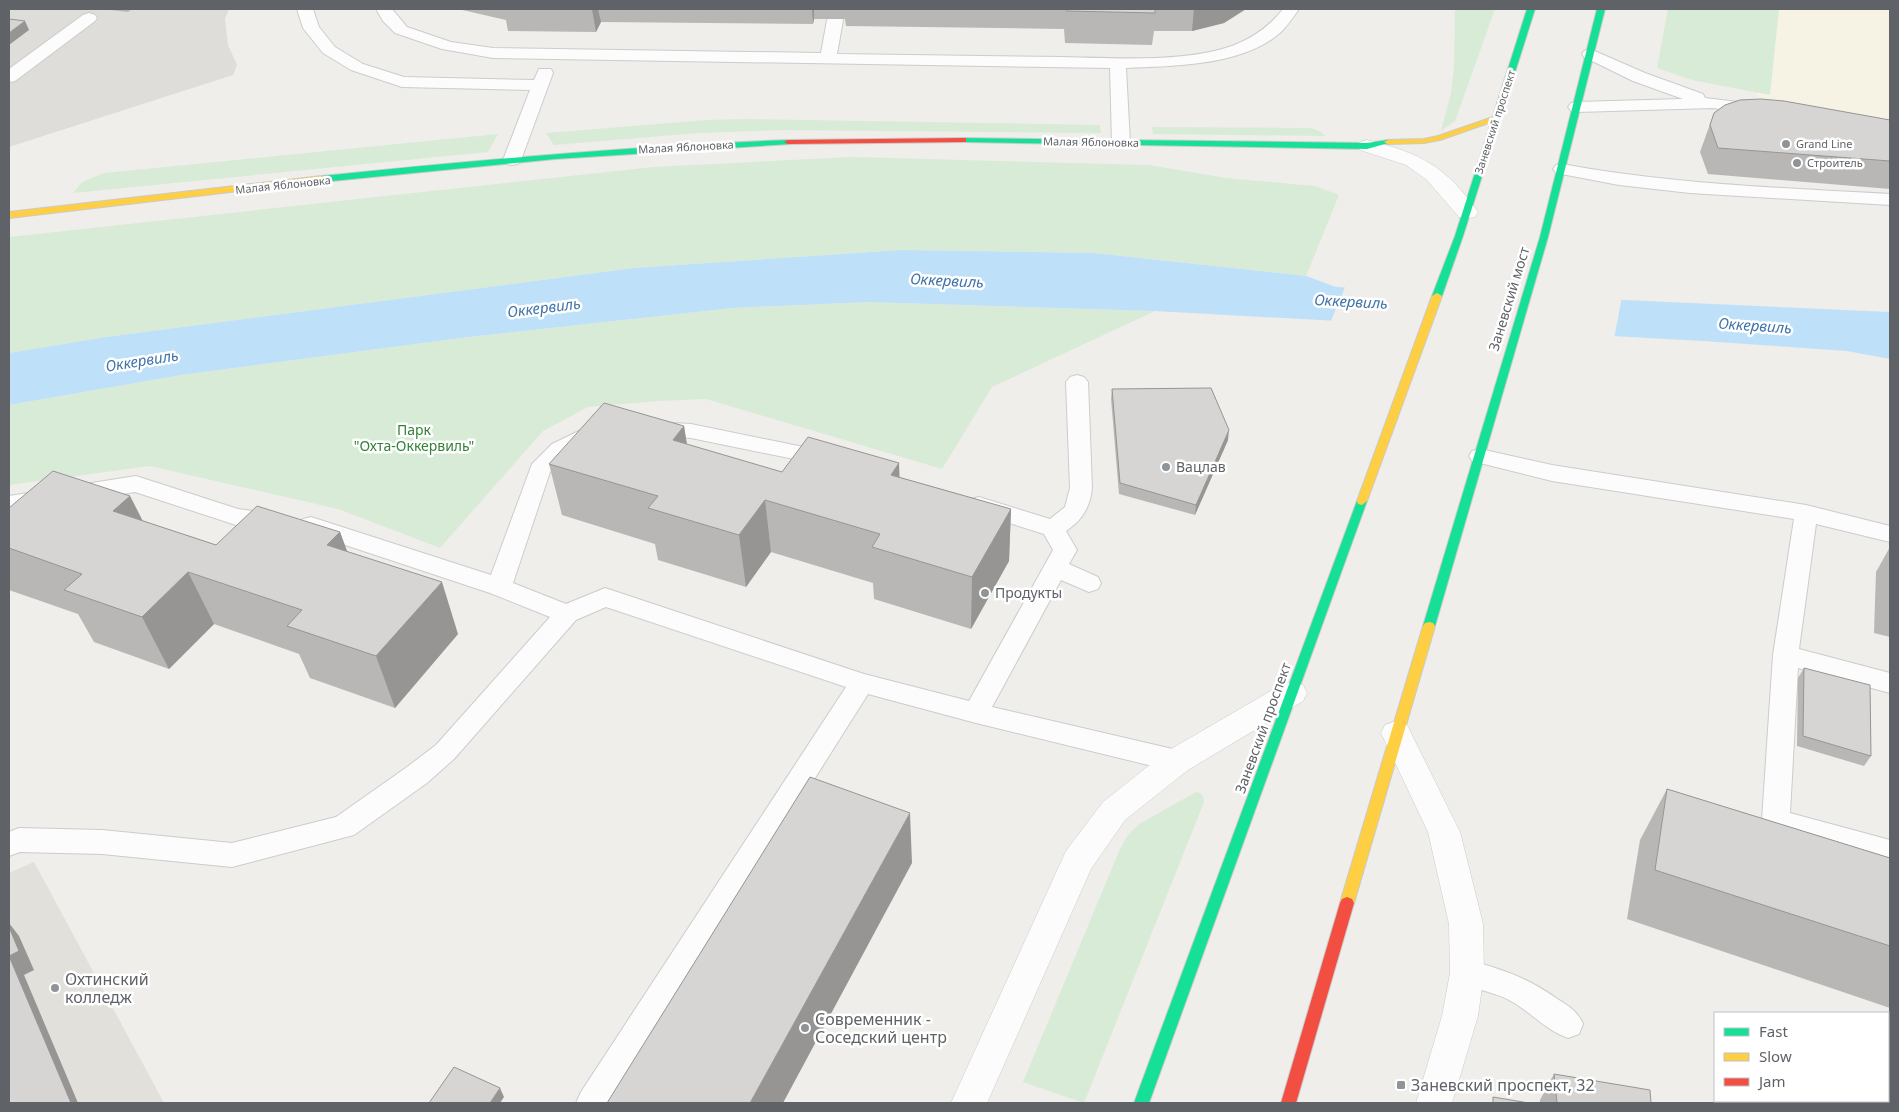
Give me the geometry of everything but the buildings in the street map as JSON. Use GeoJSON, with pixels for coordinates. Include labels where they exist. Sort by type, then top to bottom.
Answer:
{"type":"FeatureCollection","features":[{"type":"Feature","properties":{"kind":"main road","name":"Заневский проспект"},"geometry":{"type":"LineString","coordinates":[[1141,1103],[1459,236],[1531,9]]}},
{"type":"Feature","properties":{"kind":"main road"},"geometry":{"type":"LineString","coordinates":[[1562,169],[1601,9]]}},
{"type":"Feature","properties":{"kind":"main road","name":"Малая Яблоновка"},"geometry":{"type":"LineString","coordinates":[[9,215],[512,160],[643,150],[878,140],[1367,146],[1396,141],[1424,141],[1440,138],[1496,119]]}},
{"type":"Feature","properties":{"kind":"main road","name":"Заневский мост"},"geometry":{"type":"LineString","coordinates":[[1480,456],[1503,370],[1544,237],[1562,169]]}},
{"type":"Feature","properties":{"kind":"main road"},"geometry":{"type":"LineString","coordinates":[[1288,1103],[1396,733],[1480,456]]}},
{"type":"Feature","properties":{"kind":"street","name":"Малая Яблоновка"},"geometry":{"type":"LineString","coordinates":[[1367,146],[1394,152],[1426,167],[1441,179],[1467,212]]}},
{"type":"Feature","properties":{"kind":"street"},"geometry":{"type":"LineString","coordinates":[[969,1103],[1078,861],[1114,811],[1177,761],[1292,693]]}},
{"type":"Feature","properties":{"kind":"street"},"geometry":{"type":"LineString","coordinates":[[1396,733],[1444,832],[1466,924],[1467,973],[1460,1016],[1434,1103]]}},
{"type":"Feature","properties":{"kind":"lane"},"geometry":{"type":"LineString","coordinates":[[305,9],[311,28],[329,50],[357,67],[402,82],[540,85]]}},
{"type":"Feature","properties":{"kind":"lane"},"geometry":{"type":"LineString","coordinates":[[384,9],[389,18],[402,30],[448,46],[493,53],[1118,63],[1191,60],[1242,49],[1259,41],[1273,31],[1291,9]]}},
{"type":"Feature","properties":{"kind":"lane"},"geometry":{"type":"LineString","coordinates":[[828,58],[836,14]]}},
{"type":"Feature","properties":{"kind":"lane"},"geometry":{"type":"LineString","coordinates":[[9,77],[90,18]]}},
{"type":"Feature","properties":{"kind":"lane"},"geometry":{"type":"LineString","coordinates":[[1590,54],[1639,77],[1713,104]]}},
{"type":"Feature","properties":{"kind":"lane"},"geometry":{"type":"LineString","coordinates":[[512,160],[553,55]]}},
{"type":"Feature","properties":{"kind":"lane"},"geometry":{"type":"LineString","coordinates":[[1118,63],[1121,143]]}},
{"type":"Feature","properties":{"kind":"lane"},"geometry":{"type":"LineString","coordinates":[[1577,107],[1713,104],[1770,111]]}},
{"type":"Feature","properties":{"kind":"lane"},"geometry":{"type":"LineString","coordinates":[[1562,169],[1619,180],[1690,188],[1890,200]]}},
{"type":"Feature","properties":{"kind":"lane"},"geometry":{"type":"LineString","coordinates":[[1053,528],[1069,518],[1079,506],[1081,488],[1078,382]]}},
{"type":"Feature","properties":{"kind":"lane"},"geometry":{"type":"LineString","coordinates":[[499,587],[540,469],[560,449],[592,433],[620,430],[691,431],[850,465]]}},
{"type":"Feature","properties":{"kind":"lane"},"geometry":{"type":"LineString","coordinates":[[1480,456],[1552,473],[1806,512],[1890,534]]}},
{"type":"Feature","properties":{"kind":"lane"},"geometry":{"type":"LineString","coordinates":[[9,504],[136,484],[236,516],[311,525],[499,587],[567,614]]}},
{"type":"Feature","properties":{"kind":"lane"},"geometry":{"type":"LineString","coordinates":[[960,500],[1053,528],[1065,550],[976,713]]}},
{"type":"Feature","properties":{"kind":"lane"},"geometry":{"type":"LineString","coordinates":[[1806,512],[1786,655],[1776,820],[1890,852]]}},
{"type":"Feature","properties":{"kind":"lane"},"geometry":{"type":"LineString","coordinates":[[1055,568],[1089,583]]}},
{"type":"Feature","properties":{"kind":"lane"},"geometry":{"type":"LineString","coordinates":[[9,844],[19,840],[102,842],[232,855],[344,827],[417,775],[445,752],[567,614],[605,597],[862,683],[976,713],[1177,761]]}},
{"type":"Feature","properties":{"kind":"lane"},"geometry":{"type":"LineString","coordinates":[[1786,655],[1890,683]]}},
{"type":"Feature","properties":{"kind":"lane"},"geometry":{"type":"LineString","coordinates":[[592,1103],[862,683]]}},
{"type":"Feature","properties":{"kind":"lane"},"geometry":{"type":"LineString","coordinates":[[1467,973],[1497,981],[1525,993],[1568,1024]]}},
{"type":"Feature","properties":{"kind":"shaded area"},"geometry":{"type":"Polygon","coordinates":[[[9,9],[229,9],[225,19],[228,45],[237,65],[233,75],[9,147],[9,9]]]}},
{"type":"Feature","properties":{"kind":"shaded area"},"geometry":{"type":"Polygon","coordinates":[[[1763,9],[1890,9],[1890,141],[1756,116],[1763,9]]]}},
{"type":"Feature","properties":{"kind":"shaded area","name":"Охтинский колледж"},"geometry":{"type":"Polygon","coordinates":[[[34,862],[164,1103],[9,1103],[9,873],[34,862]]]}},
{"type":"Feature","properties":{"kind":"green space"},"geometry":{"type":"Polygon","coordinates":[[[1455,9],[1495,9],[1455,121],[1441,131],[1451,93],[1454,67],[1455,9]]]}},
{"type":"Feature","properties":{"kind":"green space"},"geometry":{"type":"Polygon","coordinates":[[[1668,9],[1779,9],[1770,95],[1692,80],[1657,68],[1668,9]]]}},
{"type":"Feature","properties":{"kind":"green space"},"geometry":{"type":"Polygon","coordinates":[[[747,119],[1100,125],[1101,133],[786,130],[699,133],[554,145],[546,133],[707,120],[747,119]]]}},
{"type":"Feature","properties":{"kind":"green space"},"geometry":{"type":"Polygon","coordinates":[[[1152,127],[1311,128],[1325,136],[1153,134],[1152,127]]]}},
{"type":"Feature","properties":{"kind":"green space"},"geometry":{"type":"Polygon","coordinates":[[[498,134],[488,152],[73,193],[82,182],[104,173],[498,134]]]}},
{"type":"Feature","properties":{"kind":"green space"},"geometry":{"type":"Polygon","coordinates":[[[852,157],[1149,165],[1226,178],[1315,186],[1339,195],[1306,276],[1094,253],[901,250],[634,268],[106,337],[9,353],[9,237],[653,167],[852,157]]]}},
{"type":"Feature","properties":{"kind":"green space","name":"Парк \"Охта-Оккервиль\""},"geometry":{"type":"Polygon","coordinates":[[[868,302],[1155,311],[992,387],[942,469],[706,399],[588,407],[543,431],[440,548],[338,509],[150,466],[9,485],[9,405],[181,375],[461,338],[732,308],[868,302]]]}},
{"type":"Feature","properties":{"kind":"green space"},"geometry":{"type":"Polygon","coordinates":[[[1196,792],[1202,794],[1204,802],[1084,1103],[1023,1082],[1120,849],[1128,835],[1139,824],[1196,792]]]}},
{"type":"Feature","properties":{"kind":"water","name":"Оккервиль"},"geometry":{"type":"Polygon","coordinates":[[[901,250],[1094,253],[1306,276],[1336,287],[1890,312],[1890,359],[1847,351],[1703,341],[1155,311],[868,302],[732,308],[461,338],[181,375],[9,405],[9,353],[106,337],[634,268],[901,250]]]}},
{"type":"Feature","properties":{"kind":"pier"},"geometry":{"type":"Polygon","coordinates":[[[1346,285],[1622,296],[1614,339],[1330,323],[1346,285]]]}},
{"type":"Feature","properties":{"kind":"traffic: fast"},"geometry":{"type":"LineString","coordinates":[[1437,296],[1459,236],[1531,9]]}},
{"type":"Feature","properties":{"kind":"traffic: fast"},"geometry":{"type":"LineString","coordinates":[[1429,626],[1544,237],[1601,9]]}},
{"type":"Feature","properties":{"kind":"traffic: fast"},"geometry":{"type":"LineString","coordinates":[[963,140],[1367,146],[1388,142]]}},
{"type":"Feature","properties":{"kind":"traffic: fast"},"geometry":{"type":"LineString","coordinates":[[322,179],[555,156],[788,142]]}},
{"type":"Feature","properties":{"kind":"traffic: fast"},"geometry":{"type":"LineString","coordinates":[[1141,1103],[1362,501]]}},
{"type":"Feature","properties":{"kind":"traffic: slow"},"geometry":{"type":"LineString","coordinates":[[1388,142],[1424,141],[1440,138],[1496,119]]}},
{"type":"Feature","properties":{"kind":"traffic: slow"},"geometry":{"type":"LineString","coordinates":[[9,215],[322,179]]}},
{"type":"Feature","properties":{"kind":"traffic: slow"},"geometry":{"type":"LineString","coordinates":[[1362,501],[1437,296]]}},
{"type":"Feature","properties":{"kind":"traffic: slow"},"geometry":{"type":"LineString","coordinates":[[1347,903],[1429,626]]}},
{"type":"Feature","properties":{"kind":"traffic: jam"},"geometry":{"type":"LineString","coordinates":[[788,142],[963,140]]}},
{"type":"Feature","properties":{"kind":"traffic: jam"},"geometry":{"type":"LineString","coordinates":[[1288,1103],[1347,903]]}},
{"type":"Feature","properties":{"kind":"place","name":"Grand Line"},"geometry":{"type":"Point","coordinates":[1786,144]}},
{"type":"Feature","properties":{"kind":"place","name":"Строитель"},"geometry":{"type":"Point","coordinates":[1797,163]}},
{"type":"Feature","properties":{"kind":"place","name":"Вацлав"},"geometry":{"type":"Point","coordinates":[1166,467]}},
{"type":"Feature","properties":{"kind":"place","name":"Продукты"},"geometry":{"type":"Point","coordinates":[985,593]}},
{"type":"Feature","properties":{"kind":"place","name":"Охтинский колледж"},"geometry":{"type":"Point","coordinates":[55,988]}},
{"type":"Feature","properties":{"kind":"place","name":"Современник - Соседский центр"},"geometry":{"type":"Point","coordinates":[805,1028]}},
{"type":"Feature","properties":{"kind":"place","name":"Заневский проспект, 32"},"geometry":{"type":"Point","coordinates":[1401,1085]}}]}
